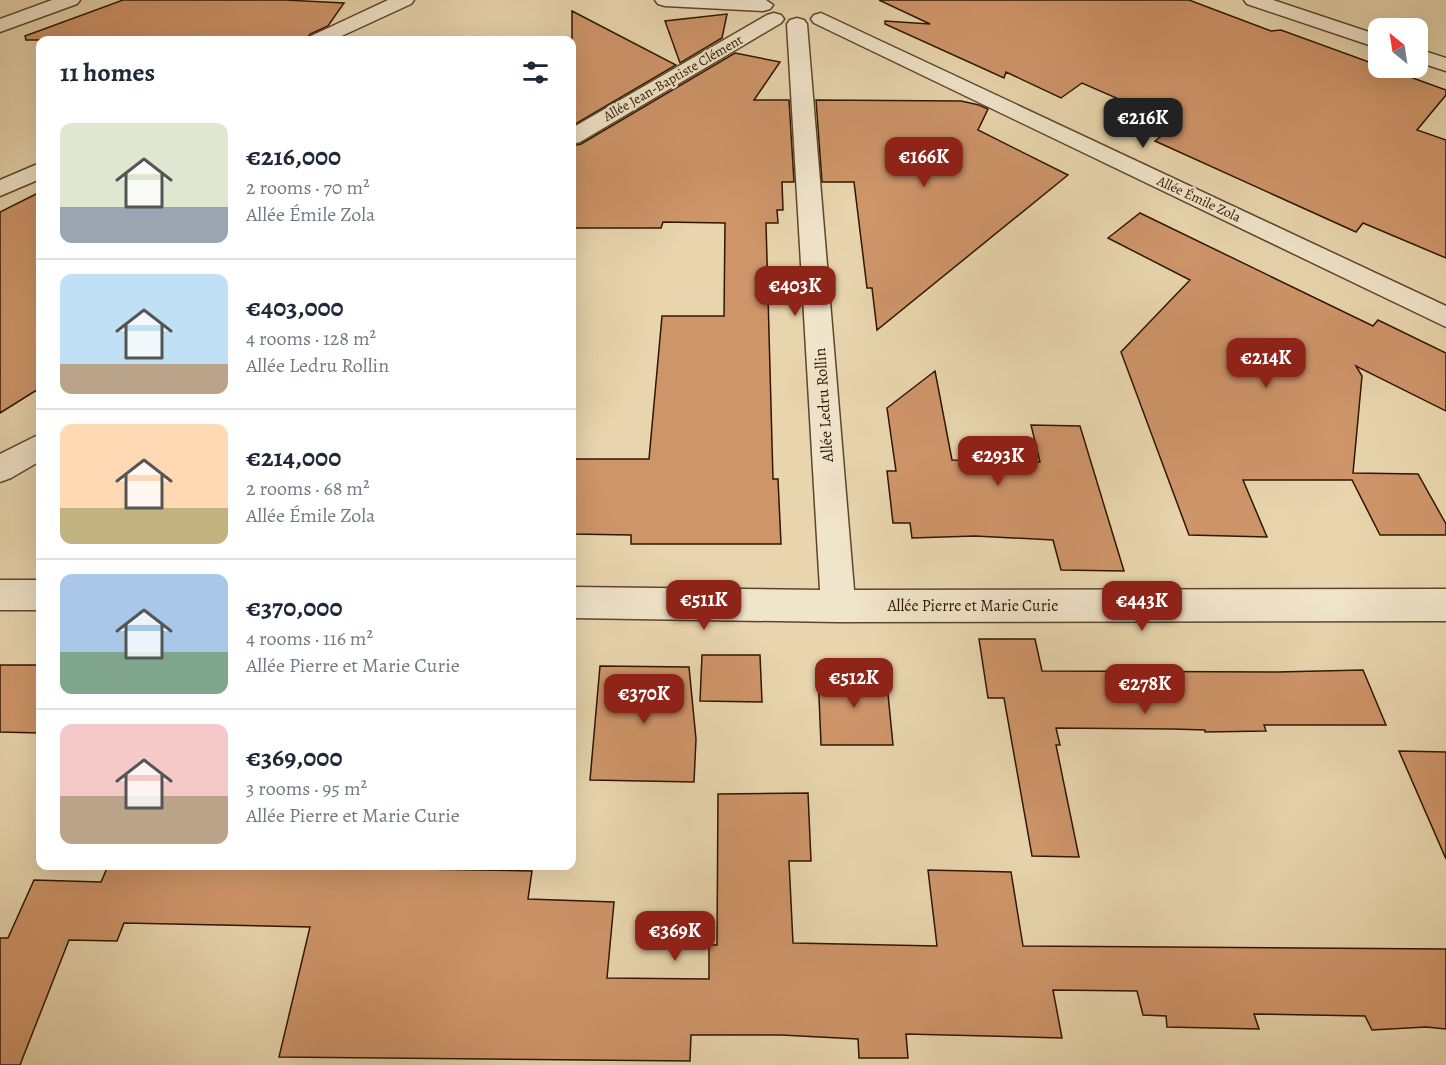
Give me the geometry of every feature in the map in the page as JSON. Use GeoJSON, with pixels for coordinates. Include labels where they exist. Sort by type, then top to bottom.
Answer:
{"type":"FeatureCollection","features":[{"type":"Feature","properties":{"kind":"street"},"geometry":{"type":"LineString","coordinates":[[0,26],[70,0]]}},
{"type":"Feature","properties":{"kind":"street"},"geometry":{"type":"LineString","coordinates":[[327,36],[404,0]]}},
{"type":"Feature","properties":{"kind":"street"},"geometry":{"type":"LineString","coordinates":[[665,0],[791,11]]}},
{"type":"Feature","properties":{"kind":"street"},"geometry":{"type":"LineString","coordinates":[[1254,0],[1368,39]]}},
{"type":"Feature","properties":{"kind":"street","name":"Allée Jean-Baptiste Clément"},"geometry":{"type":"LineString","coordinates":[[576,135],[791,11]]}},
{"type":"Feature","properties":{"kind":"street","name":"Allée Émile Zola"},"geometry":{"type":"LineString","coordinates":[[791,11],[1446,316]]}},
{"type":"Feature","properties":{"kind":"street","name":"Allée Ledru Rollin"},"geometry":{"type":"LineString","coordinates":[[791,11],[838,606]]}},
{"type":"Feature","properties":{"kind":"street"},"geometry":{"type":"LineString","coordinates":[[1428,59],[1446,65]]}},
{"type":"Feature","properties":{"kind":"street"},"geometry":{"type":"LineString","coordinates":[[0,189],[36,172]]}},
{"type":"Feature","properties":{"kind":"street"},"geometry":{"type":"LineString","coordinates":[[0,469],[36,448]]}},
{"type":"Feature","properties":{"kind":"street"},"geometry":{"type":"LineString","coordinates":[[0,595],[36,595]]}},
{"type":"Feature","properties":{"kind":"street","name":"Allée Pierre et Marie Curie"},"geometry":{"type":"LineString","coordinates":[[576,603],[838,606],[1446,605]]}},
{"type":"Feature","properties":{"kind":"building"},"geometry":{"type":"Polygon","coordinates":[[[123,0],[285,0],[344,3],[328,26],[309,36],[36,36],[36,40],[26,40],[25,36],[123,0]]]}},
{"type":"Feature","properties":{"kind":"building"},"geometry":{"type":"Polygon","coordinates":[[[879,0],[1189,0],[1271,31],[1281,30],[1368,62],[1368,78],[1413,78],[1446,90],[1446,95],[1417,130],[1446,140],[1446,258],[1363,223],[1356,232],[1155,141],[1176,124],[1082,83],[1061,98],[1006,72],[1004,78],[885,24],[885,21],[930,24],[879,0]]]}},
{"type":"Feature","properties":{"kind":"building"},"geometry":{"type":"Polygon","coordinates":[[[572,11],[676,65],[576,124],[576,36],[572,36],[572,11]]]}},
{"type":"Feature","properties":{"kind":"building"},"geometry":{"type":"Polygon","coordinates":[[[727,14],[722,38],[680,63],[665,21],[727,14]]]}},
{"type":"Feature","properties":{"kind":"building"},"geometry":{"type":"Polygon","coordinates":[[[735,53],[780,62],[754,100],[789,100],[794,182],[782,182],[783,210],[777,210],[778,223],[766,223],[773,479],[778,479],[781,544],[631,544],[631,535],[576,534],[576,459],[649,459],[662,316],[724,316],[725,223],[663,222],[661,228],[576,228],[576,145],[735,53]]]}},
{"type":"Feature","properties":{"kind":"building"},"geometry":{"type":"Polygon","coordinates":[[[816,100],[961,101],[979,105],[988,109],[978,130],[1068,175],[877,330],[872,288],[867,288],[854,182],[822,182],[816,100]]]}},
{"type":"Feature","properties":{"kind":"building"},"geometry":{"type":"Polygon","coordinates":[[[36,194],[36,390],[0,413],[0,212],[36,194]]]}},
{"type":"Feature","properties":{"kind":"building"},"geometry":{"type":"Polygon","coordinates":[[[1140,213],[1373,326],[1378,320],[1446,353],[1446,411],[1356,366],[1362,376],[1353,473],[1418,474],[1446,524],[1446,535],[1380,535],[1352,480],[1243,480],[1267,537],[1189,535],[1121,352],[1190,280],[1108,238],[1140,213]]]}},
{"type":"Feature","properties":{"kind":"building"},"geometry":{"type":"Polygon","coordinates":[[[935,371],[952,460],[1040,462],[1031,425],[1080,426],[1124,571],[1061,570],[1053,540],[975,536],[912,538],[910,523],[893,523],[887,471],[896,471],[887,408],[935,371]]]}},
{"type":"Feature","properties":{"kind":"building"},"geometry":{"type":"Polygon","coordinates":[[[979,639],[1035,639],[1042,671],[1363,670],[1386,725],[1264,725],[1266,731],[1205,732],[1205,730],[1173,729],[1056,728],[1060,745],[1056,745],[1079,857],[1032,856],[1004,698],[988,698],[979,639]]]}},
{"type":"Feature","properties":{"kind":"building"},"geometry":{"type":"Polygon","coordinates":[[[702,655],[760,655],[762,702],[700,701],[702,655]]]}},
{"type":"Feature","properties":{"kind":"building"},"geometry":{"type":"Polygon","coordinates":[[[0,665],[36,665],[36,733],[0,732],[0,665]]]}},
{"type":"Feature","properties":{"kind":"building"},"geometry":{"type":"Polygon","coordinates":[[[600,666],[689,667],[696,739],[694,782],[590,780],[600,666]]]}},
{"type":"Feature","properties":{"kind":"building"},"geometry":{"type":"Polygon","coordinates":[[[818,672],[886,674],[893,745],[821,745],[818,672]]]}},
{"type":"Feature","properties":{"kind":"building"},"geometry":{"type":"Polygon","coordinates":[[[1399,751],[1446,752],[1446,859],[1399,751]]]}},
{"type":"Feature","properties":{"kind":"building"},"geometry":{"type":"Polygon","coordinates":[[[808,793],[811,861],[789,861],[793,943],[937,946],[928,870],[1011,872],[1023,946],[1446,949],[1446,1029],[1426,1027],[1372,1030],[1365,1016],[1254,1014],[1259,1029],[1167,1027],[1166,1016],[1143,1015],[1137,991],[1053,990],[1062,1038],[906,1034],[908,1058],[859,1058],[858,1039],[781,1035],[691,1035],[690,1061],[279,1057],[310,927],[124,923],[117,941],[69,940],[20,1065],[0,1065],[0,938],[8,938],[34,880],[101,882],[106,870],[532,871],[528,899],[614,902],[607,978],[709,979],[709,945],[717,945],[718,794],[808,793]]]}}]}
